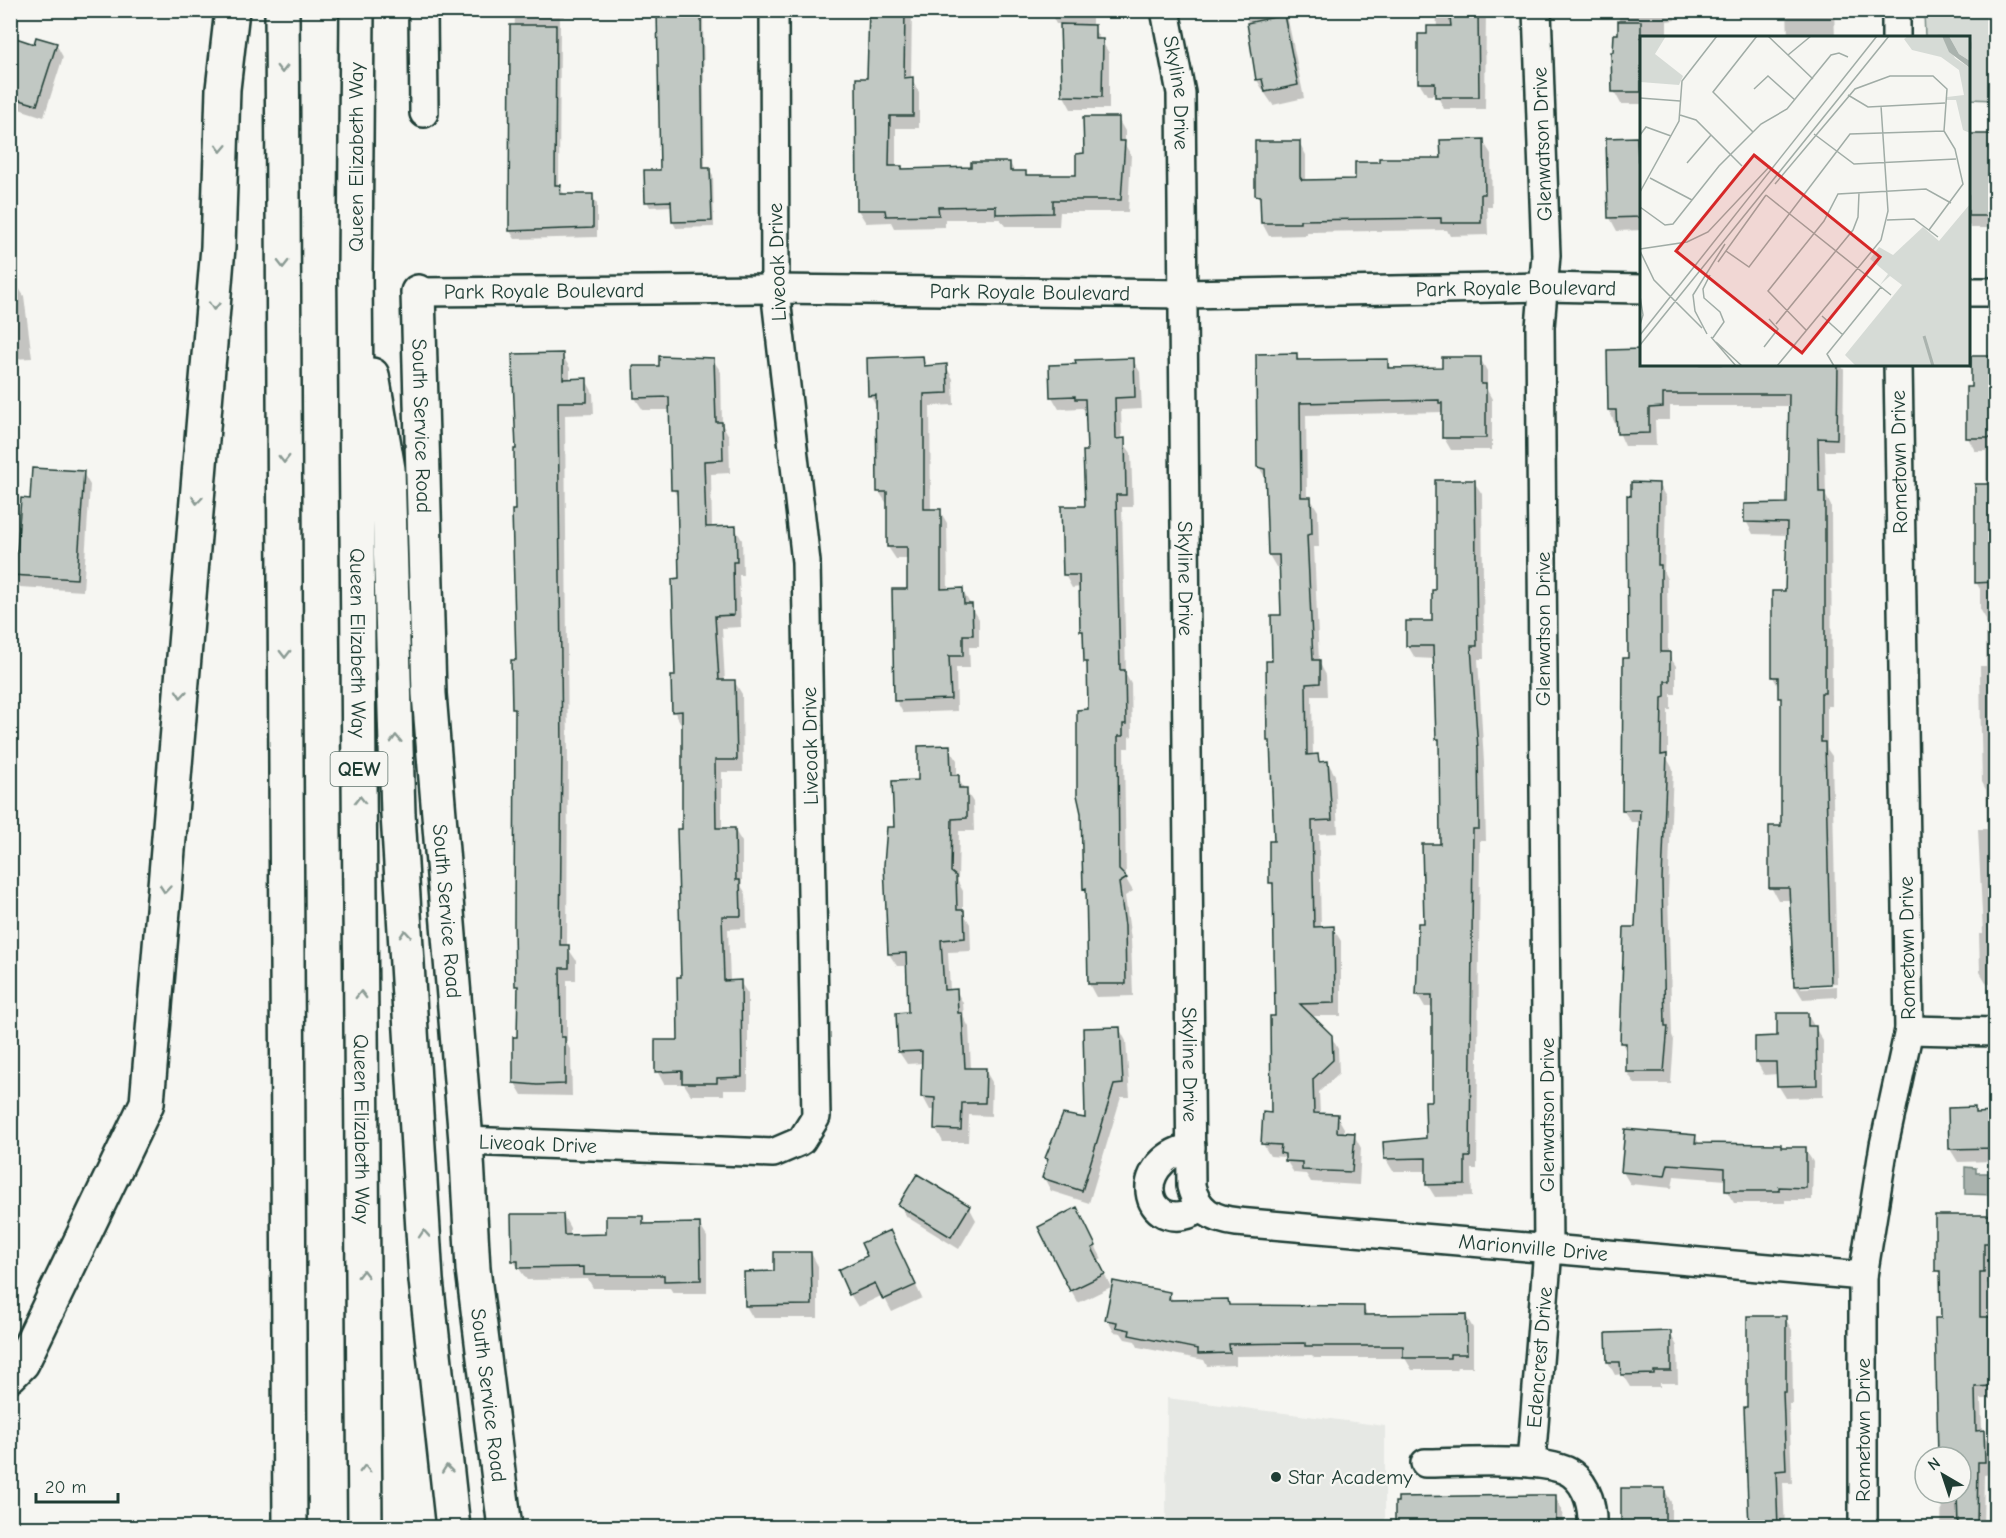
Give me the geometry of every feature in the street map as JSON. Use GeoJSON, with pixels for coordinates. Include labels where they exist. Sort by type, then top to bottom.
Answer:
{"type":"FeatureCollection","features":[{"type":"Feature","properties":{"kind":"main road"},"geometry":{"type":"LineString","coordinates":[[10,1375],[22,1363],[147,1103],[218,247],[223,89],[232,10]]}},
{"type":"Feature","properties":{"kind":"main road"},"geometry":{"type":"LineString","coordinates":[[282,10],[290,1527]]}},
{"type":"Feature","properties":{"kind":"main road","name":"Queen Elizabeth Way"},"geometry":{"type":"LineString","coordinates":[[357,10],[355,274],[365,1527]]}},
{"type":"Feature","properties":{"kind":"main road"},"geometry":{"type":"LineString","coordinates":[[355,274],[388,469],[398,826],[426,1280],[453,1527]]}},
{"type":"Feature","properties":{"kind":"main road","name":"South Service Road"},"geometry":{"type":"LineString","coordinates":[[418,292],[429,694],[466,1141],[473,1269],[504,1527]]}},
{"type":"Feature","properties":{"kind":"street"},"geometry":{"type":"LineString","coordinates":[[423,10],[424,113]]}},
{"type":"Feature","properties":{"kind":"street","name":"Liveoak Drive"},"geometry":{"type":"LineString","coordinates":[[466,1141],[773,1153],[801,1141],[816,1118],[806,562],[775,289],[774,10]]}},
{"type":"Feature","properties":{"kind":"street","name":"Skyline Drive"},"geometry":{"type":"LineString","coordinates":[[1165,10],[1181,93],[1184,294],[1191,1147],[1191,1186],[1203,1209],[1184,1216],[1171,1216],[1156,1208],[1149,1191],[1151,1174],[1166,1157],[1178,1150],[1191,1147]]}},
{"type":"Feature","properties":{"kind":"street","name":"Glenwatson Drive"},"geometry":{"type":"LineString","coordinates":[[1537,10],[1546,255],[1540,327],[1548,1249]]}},
{"type":"Feature","properties":{"kind":"street"},"geometry":{"type":"LineString","coordinates":[[1896,10],[1896,36]]}},
{"type":"Feature","properties":{"kind":"street","name":"Park Royale Boulevard"},"geometry":{"type":"LineString","coordinates":[[418,292],[775,289],[1184,294],[1543,287],[1640,289]]}},
{"type":"Feature","properties":{"kind":"street"},"geometry":{"type":"LineString","coordinates":[[1970,292],[1995,292]]}},
{"type":"Feature","properties":{"kind":"street","name":"Rometown Drive"},"geometry":{"type":"LineString","coordinates":[[1863,1527],[1863,1276],[1884,1145],[1909,1030],[1898,366]]}},
{"type":"Feature","properties":{"kind":"street"},"geometry":{"type":"LineString","coordinates":[[1909,1030],[1995,1032]]}},
{"type":"Feature","properties":{"kind":"street","name":"Marionville Drive"},"geometry":{"type":"LineString","coordinates":[[1203,1209],[1214,1217],[1237,1222],[1863,1276]]}},
{"type":"Feature","properties":{"kind":"street","name":"Edencrest Drive"},"geometry":{"type":"LineString","coordinates":[[1531,1463],[1548,1249]]}},
{"type":"Feature","properties":{"kind":"street"},"geometry":{"type":"LineString","coordinates":[[1425,1463],[1531,1463],[1559,1467],[1578,1479],[1591,1504],[1592,1527]]}},
{"type":"Feature","properties":{"kind":"shaded area"},"geometry":{"type":"Polygon","coordinates":[[[1924,11],[1995,11],[1995,100],[1970,99],[1970,36],[1925,36],[1924,11]]]}},
{"type":"Feature","properties":{"kind":"shaded area"},"geometry":{"type":"Polygon","coordinates":[[[1965,1167],[1976,1168],[1976,1173],[1995,1173],[1995,1195],[1965,1194],[1965,1167]]]}},
{"type":"Feature","properties":{"kind":"shaded area","name":"Star Academy"},"geometry":{"type":"Polygon","coordinates":[[[1167,1398],[1385,1426],[1385,1527],[1166,1527],[1167,1398]]]}},
{"type":"Feature","properties":{"kind":"building"},"geometry":{"type":"Polygon","coordinates":[[[657,10],[701,10],[703,168],[710,168],[712,221],[672,222],[671,201],[645,202],[644,170],[660,170],[657,10]]]}},
{"type":"Feature","properties":{"kind":"building"},"geometry":{"type":"Polygon","coordinates":[[[869,10],[905,10],[904,78],[913,77],[913,116],[890,116],[889,166],[902,166],[902,169],[971,167],[971,162],[1010,162],[1010,171],[1026,171],[1026,175],[1076,175],[1076,154],[1084,153],[1083,117],[1119,117],[1119,141],[1125,141],[1121,200],[1053,200],[1053,213],[996,214],[996,206],[938,207],[939,215],[886,216],[885,210],[857,210],[856,78],[867,78],[869,10]]]}},
{"type":"Feature","properties":{"kind":"building"},"geometry":{"type":"Polygon","coordinates":[[[1449,10],[1478,10],[1479,97],[1435,97],[1435,83],[1418,83],[1418,34],[1427,34],[1427,26],[1451,26],[1449,10]]]}},
{"type":"Feature","properties":{"kind":"building"},"geometry":{"type":"Polygon","coordinates":[[[1284,15],[1298,85],[1265,92],[1262,79],[1256,80],[1247,23],[1284,15]]]}},
{"type":"Feature","properties":{"kind":"building"},"geometry":{"type":"Polygon","coordinates":[[[1618,21],[1641,21],[1640,92],[1612,92],[1611,52],[1613,52],[1614,34],[1618,34],[1618,21]]]}},
{"type":"Feature","properties":{"kind":"building"},"geometry":{"type":"Polygon","coordinates":[[[1060,24],[1095,25],[1095,39],[1103,39],[1102,97],[1062,96],[1060,24]]]}},
{"type":"Feature","properties":{"kind":"building"},"geometry":{"type":"Polygon","coordinates":[[[510,25],[556,25],[555,185],[561,185],[560,194],[593,194],[593,228],[509,231],[510,25]]]}},
{"type":"Feature","properties":{"kind":"building"},"geometry":{"type":"Polygon","coordinates":[[[10,36],[34,44],[36,37],[57,43],[37,105],[10,97],[10,36]]]}},
{"type":"Feature","properties":{"kind":"building"},"geometry":{"type":"Polygon","coordinates":[[[1970,134],[1995,134],[1995,216],[1970,216],[1970,134]]]}},
{"type":"Feature","properties":{"kind":"building"},"geometry":{"type":"Polygon","coordinates":[[[1637,137],[1638,161],[1640,161],[1640,217],[1608,218],[1606,138],[1637,137]]]}},
{"type":"Feature","properties":{"kind":"building"},"geometry":{"type":"Polygon","coordinates":[[[1484,139],[1485,194],[1481,194],[1481,223],[1441,223],[1441,218],[1300,220],[1300,223],[1261,223],[1260,196],[1255,195],[1255,141],[1300,141],[1300,177],[1302,180],[1355,179],[1355,162],[1379,162],[1379,158],[1441,158],[1440,140],[1484,139]]]}},
{"type":"Feature","properties":{"kind":"building"},"geometry":{"type":"Polygon","coordinates":[[[1640,349],[1640,366],[1838,366],[1837,439],[1818,438],[1819,492],[1825,492],[1825,693],[1821,693],[1821,742],[1825,742],[1831,984],[1794,986],[1789,888],[1769,888],[1769,826],[1781,826],[1781,698],[1778,698],[1778,677],[1772,677],[1772,591],[1785,591],[1787,523],[1744,522],[1744,504],[1787,503],[1789,394],[1663,394],[1663,407],[1649,408],[1649,433],[1617,434],[1616,410],[1608,410],[1607,350],[1640,349]]]}},
{"type":"Feature","properties":{"kind":"building"},"geometry":{"type":"Polygon","coordinates":[[[563,353],[563,379],[587,378],[587,402],[558,402],[562,749],[560,945],[569,945],[569,968],[560,968],[561,1037],[565,1037],[565,1084],[537,1085],[513,1083],[513,1037],[517,1037],[518,986],[515,986],[515,709],[512,709],[511,660],[516,660],[512,510],[515,510],[514,449],[516,449],[512,354],[563,353]]]}},
{"type":"Feature","properties":{"kind":"building"},"geometry":{"type":"Polygon","coordinates":[[[1297,353],[1297,360],[1388,359],[1388,368],[1442,367],[1442,357],[1481,357],[1481,384],[1486,384],[1486,438],[1442,438],[1442,403],[1439,403],[1439,400],[1300,403],[1301,497],[1311,497],[1312,534],[1307,535],[1313,660],[1320,660],[1320,683],[1306,684],[1307,755],[1318,754],[1319,762],[1328,761],[1332,820],[1312,821],[1314,927],[1334,926],[1335,1003],[1300,1004],[1332,1035],[1333,1060],[1313,1079],[1314,1113],[1338,1114],[1337,1132],[1355,1133],[1352,1172],[1302,1170],[1302,1162],[1285,1161],[1285,1154],[1280,1153],[1281,1145],[1261,1144],[1263,1112],[1271,1113],[1270,1016],[1275,1016],[1273,883],[1269,883],[1269,841],[1274,841],[1270,741],[1267,741],[1266,661],[1272,661],[1271,615],[1281,615],[1279,555],[1268,555],[1265,469],[1257,467],[1256,354],[1297,353]]]}},
{"type":"Feature","properties":{"kind":"building"},"geometry":{"type":"Polygon","coordinates":[[[659,356],[714,358],[716,422],[722,422],[723,460],[704,461],[706,527],[736,526],[737,562],[733,562],[734,615],[715,616],[719,680],[735,680],[737,760],[715,760],[716,828],[735,828],[736,880],[740,880],[741,916],[722,916],[724,981],[741,980],[742,1077],[717,1078],[717,1083],[682,1083],[682,1071],[655,1072],[655,1040],[678,1040],[677,977],[681,977],[677,829],[682,829],[682,711],[672,712],[671,676],[675,676],[672,579],[679,578],[677,490],[671,490],[669,397],[634,398],[633,366],[659,366],[659,356]]]}},
{"type":"Feature","properties":{"kind":"building"},"geometry":{"type":"Polygon","coordinates":[[[923,356],[924,366],[947,364],[948,393],[924,394],[924,509],[941,509],[941,589],[963,588],[964,604],[972,604],[973,635],[963,635],[963,656],[949,656],[951,699],[894,701],[892,589],[907,589],[907,547],[887,547],[887,492],[877,492],[876,395],[868,396],[867,358],[923,356]]]}},
{"type":"Feature","properties":{"kind":"building"},"geometry":{"type":"Polygon","coordinates":[[[1971,356],[1995,356],[1995,438],[1966,438],[1966,387],[1971,387],[1971,356]]]}},
{"type":"Feature","properties":{"kind":"building"},"geometry":{"type":"Polygon","coordinates":[[[1134,358],[1135,397],[1115,398],[1116,439],[1125,438],[1126,495],[1116,495],[1120,670],[1125,670],[1126,724],[1123,724],[1123,736],[1118,736],[1119,870],[1127,878],[1119,883],[1125,926],[1126,984],[1088,984],[1086,888],[1083,889],[1081,813],[1077,795],[1077,710],[1088,709],[1087,662],[1084,662],[1083,631],[1080,631],[1079,575],[1063,575],[1061,506],[1085,506],[1083,451],[1087,451],[1085,399],[1075,399],[1075,396],[1050,397],[1049,365],[1076,364],[1075,360],[1134,358]]]}},
{"type":"Feature","properties":{"kind":"building"},"geometry":{"type":"Polygon","coordinates":[[[32,468],[84,471],[77,579],[11,575],[12,551],[17,551],[21,498],[30,499],[32,468]]]}},
{"type":"Feature","properties":{"kind":"building"},"geometry":{"type":"Polygon","coordinates":[[[1435,480],[1475,480],[1477,646],[1471,646],[1478,749],[1479,829],[1473,829],[1470,1157],[1465,1157],[1465,1184],[1426,1185],[1426,1158],[1384,1159],[1383,1142],[1426,1138],[1425,1101],[1432,1101],[1432,995],[1416,995],[1418,923],[1424,923],[1422,844],[1440,844],[1439,739],[1436,739],[1433,646],[1406,646],[1406,621],[1432,621],[1432,590],[1435,590],[1435,480]]]}},
{"type":"Feature","properties":{"kind":"building"},"geometry":{"type":"Polygon","coordinates":[[[1631,482],[1659,483],[1658,565],[1661,565],[1661,652],[1670,652],[1670,681],[1665,681],[1665,697],[1662,698],[1661,755],[1667,754],[1662,880],[1665,1026],[1668,1026],[1664,1072],[1626,1072],[1626,1043],[1620,1043],[1624,927],[1635,927],[1640,810],[1622,810],[1623,658],[1628,658],[1627,495],[1631,496],[1631,482]]]}},
{"type":"Feature","properties":{"kind":"building"},"geometry":{"type":"Polygon","coordinates":[[[1975,484],[1995,484],[1995,582],[1975,583],[1975,484]]]}},
{"type":"Feature","properties":{"kind":"building"},"geometry":{"type":"Polygon","coordinates":[[[950,745],[951,775],[959,775],[959,788],[967,788],[967,818],[952,819],[951,872],[956,876],[957,910],[964,910],[965,938],[941,940],[944,990],[957,989],[958,1013],[962,1013],[965,1068],[986,1068],[985,1103],[962,1103],[961,1130],[934,1129],[935,1098],[921,1097],[922,1051],[898,1052],[896,1013],[908,1012],[906,953],[888,954],[884,865],[887,827],[894,827],[892,781],[918,780],[918,746],[950,745]]]}},
{"type":"Feature","properties":{"kind":"building"},"geometry":{"type":"Polygon","coordinates":[[[1777,1013],[1808,1013],[1808,1026],[1816,1026],[1817,1085],[1777,1086],[1776,1062],[1755,1062],[1755,1037],[1777,1036],[1777,1013]]]}},
{"type":"Feature","properties":{"kind":"building"},"geometry":{"type":"Polygon","coordinates":[[[1120,1027],[1123,1084],[1114,1085],[1082,1191],[1042,1178],[1048,1159],[1045,1158],[1063,1114],[1085,1118],[1083,1028],[1120,1027]]]}},
{"type":"Feature","properties":{"kind":"building"},"geometry":{"type":"Polygon","coordinates":[[[1975,1107],[1975,1113],[1995,1112],[1995,1148],[1949,1149],[1948,1108],[1975,1107]]]}},
{"type":"Feature","properties":{"kind":"building"},"geometry":{"type":"Polygon","coordinates":[[[1625,1129],[1696,1135],[1695,1143],[1781,1144],[1781,1147],[1806,1147],[1806,1188],[1779,1187],[1779,1191],[1725,1191],[1725,1168],[1668,1164],[1665,1176],[1621,1172],[1625,1129]]]}},
{"type":"Feature","properties":{"kind":"building"},"geometry":{"type":"Polygon","coordinates":[[[917,1174],[970,1206],[951,1237],[898,1205],[917,1174]]]}},
{"type":"Feature","properties":{"kind":"building"},"geometry":{"type":"Polygon","coordinates":[[[1077,1207],[1096,1246],[1092,1248],[1105,1274],[1070,1291],[1038,1227],[1077,1207]]]}},
{"type":"Feature","properties":{"kind":"building"},"geometry":{"type":"Polygon","coordinates":[[[511,1214],[563,1214],[564,1235],[606,1234],[606,1216],[643,1216],[643,1224],[700,1223],[701,1280],[664,1281],[664,1275],[584,1275],[584,1267],[518,1268],[518,1261],[512,1261],[511,1214]]]}},
{"type":"Feature","properties":{"kind":"building"},"geometry":{"type":"Polygon","coordinates":[[[1935,1215],[1994,1215],[1994,1243],[1984,1243],[1984,1272],[1980,1272],[1980,1317],[1995,1317],[1995,1343],[1990,1343],[1991,1386],[1975,1387],[1976,1431],[1984,1430],[1985,1462],[1978,1462],[1977,1527],[1958,1527],[1957,1505],[1973,1505],[1973,1445],[1938,1445],[1935,1318],[1941,1318],[1940,1271],[1935,1271],[1935,1215]]]}},
{"type":"Feature","properties":{"kind":"building"},"geometry":{"type":"Polygon","coordinates":[[[890,1230],[916,1285],[883,1300],[875,1283],[849,1295],[838,1270],[867,1256],[861,1243],[890,1230]]]}},
{"type":"Feature","properties":{"kind":"building"},"geometry":{"type":"Polygon","coordinates":[[[774,1252],[811,1252],[812,1305],[745,1306],[744,1272],[774,1271],[774,1252]]]}},
{"type":"Feature","properties":{"kind":"building"},"geometry":{"type":"Polygon","coordinates":[[[1113,1281],[1170,1292],[1169,1300],[1228,1299],[1229,1305],[1364,1306],[1364,1315],[1466,1314],[1467,1354],[1450,1354],[1450,1358],[1403,1358],[1403,1346],[1305,1346],[1305,1343],[1229,1344],[1230,1353],[1198,1354],[1198,1349],[1129,1335],[1130,1330],[1116,1327],[1117,1322],[1105,1320],[1113,1281]]]}},
{"type":"Feature","properties":{"kind":"building"},"geometry":{"type":"Polygon","coordinates":[[[1747,1316],[1786,1316],[1786,1392],[1783,1392],[1786,1470],[1776,1471],[1778,1527],[1749,1527],[1744,1407],[1747,1407],[1747,1316]]]}},
{"type":"Feature","properties":{"kind":"building"},"geometry":{"type":"Polygon","coordinates":[[[1671,1331],[1671,1371],[1621,1375],[1620,1362],[1607,1362],[1606,1333],[1671,1331]]]}},
{"type":"Feature","properties":{"kind":"building"},"geometry":{"type":"Polygon","coordinates":[[[1621,1488],[1665,1488],[1665,1527],[1621,1527],[1621,1488]]]}},
{"type":"Feature","properties":{"kind":"building"},"geometry":{"type":"Polygon","coordinates":[[[1556,1495],[1556,1527],[1395,1527],[1395,1502],[1398,1502],[1398,1497],[1556,1495]]]}},
{"type":"Feature","properties":{"kind":"place","name":"Star Academy"},"geometry":{"type":"Point","coordinates":[1276,1477]}}]}
